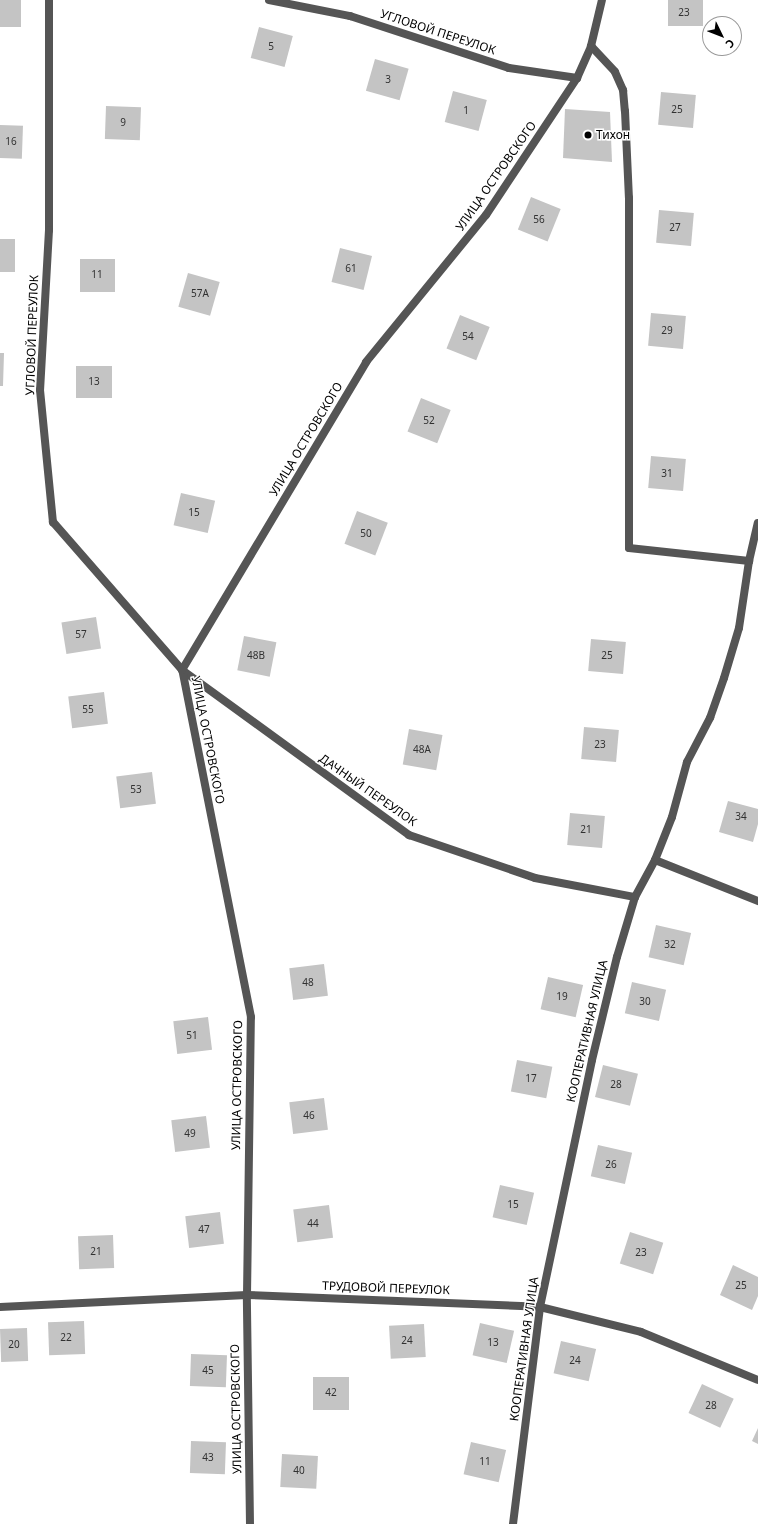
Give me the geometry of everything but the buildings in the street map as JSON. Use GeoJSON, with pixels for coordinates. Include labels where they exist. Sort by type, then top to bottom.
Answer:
{"type":"FeatureCollection","features":[{"type":"Feature","properties":{"kind":"street","name":"УГЛОВОЙ ПЕРЕУЛОК"},"geometry":{"type":"LineString","coordinates":[[49,0],[49,230],[40,390],[53,522],[182,670]]}},
{"type":"Feature","properties":{"kind":"street","name":"УГЛОВОЙ ПЕРЕУЛОК"},"geometry":{"type":"LineString","coordinates":[[269,0],[350,16],[509,68],[577,78]]}},
{"type":"Feature","properties":{"kind":"street","name":"УЛИЦА ОСТРОВСКОГО"},"geometry":{"type":"LineString","coordinates":[[250,1524],[247,1295],[251,1017],[182,670],[366,362],[486,215],[577,78],[591,46],[602,0]]}},
{"type":"Feature","properties":{"kind":"street"},"geometry":{"type":"LineString","coordinates":[[591,46],[615,72],[623,90],[625,111],[629,198],[630,548],[749,561]]}},
{"type":"Feature","properties":{"kind":"street","name":"КООПЕРАТИВНАЯ УЛИЦА"},"geometry":{"type":"LineString","coordinates":[[513,1524],[540,1307],[592,1060],[616,957],[635,897],[655,860],[672,817],[687,762],[710,718],[724,678],[739,628],[749,561],[758,523]]}},
{"type":"Feature","properties":{"kind":"street","name":"ДАЧНЫЙ ПЕРЕУЛОК"},"geometry":{"type":"LineString","coordinates":[[182,670],[409,835],[535,878],[635,897]]}},
{"type":"Feature","properties":{"kind":"street"},"geometry":{"type":"LineString","coordinates":[[655,860],[758,901]]}},
{"type":"Feature","properties":{"kind":"street","name":"ТРУДОВОЙ ПЕРЕУЛОК"},"geometry":{"type":"LineString","coordinates":[[0,1307],[247,1295],[540,1307],[641,1332],[758,1380]]}},
{"type":"Feature","properties":{"kind":"place","name":"Тихон"},"geometry":{"type":"Point","coordinates":[588,135]}}]}
